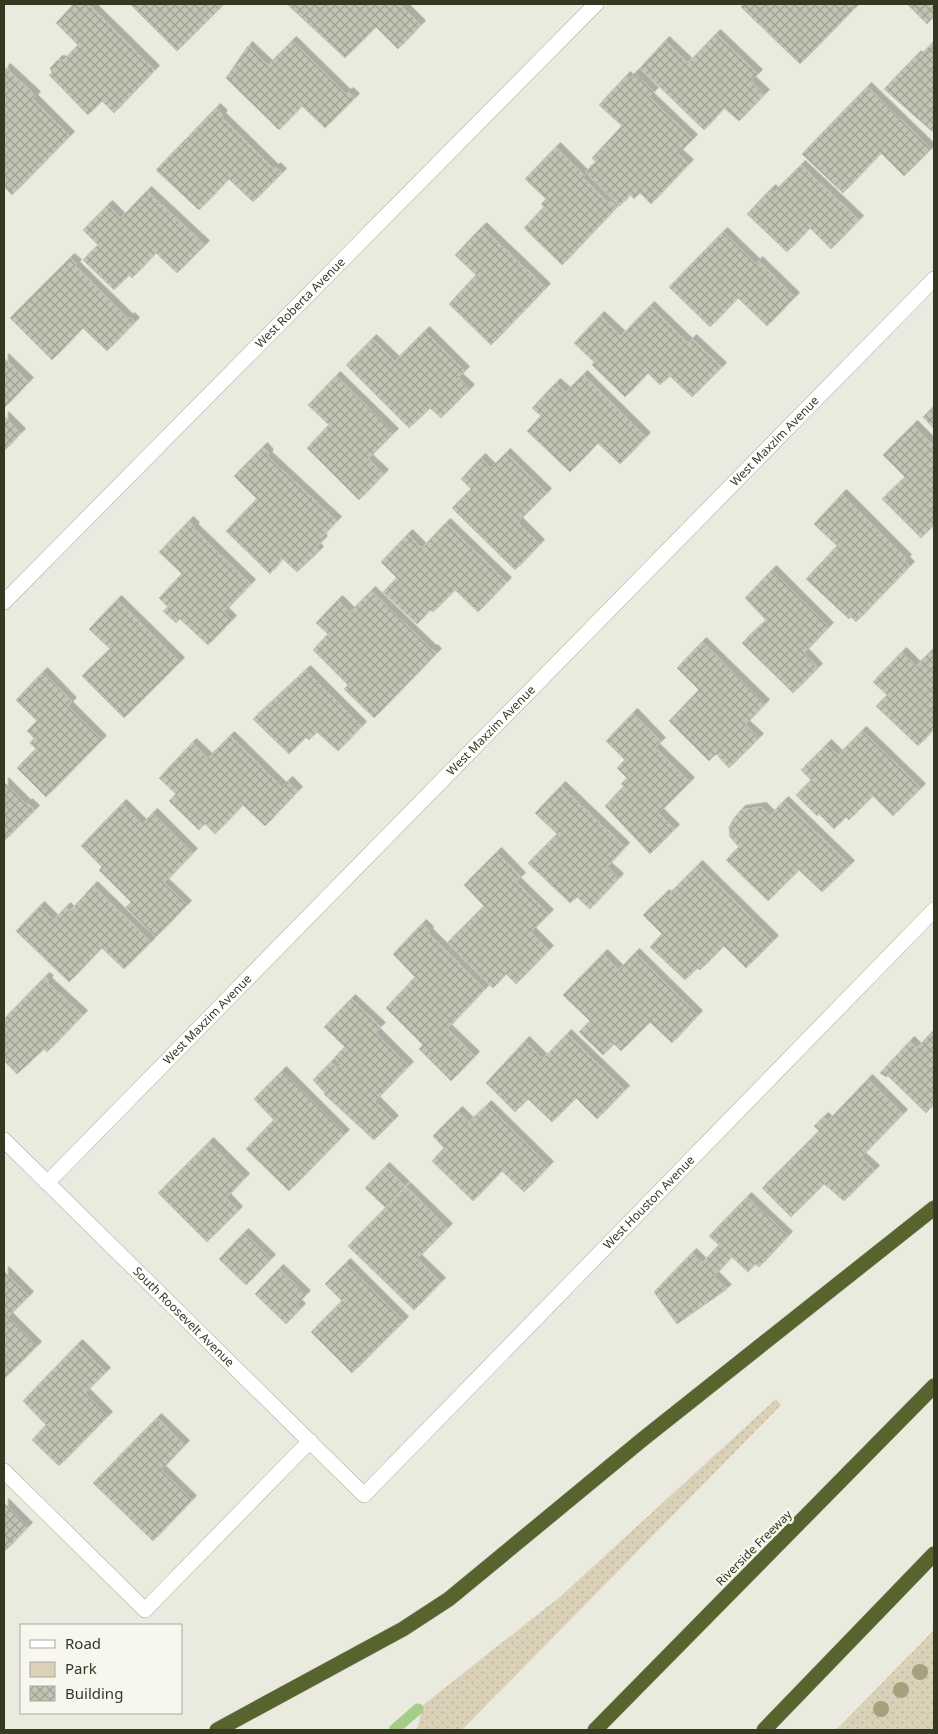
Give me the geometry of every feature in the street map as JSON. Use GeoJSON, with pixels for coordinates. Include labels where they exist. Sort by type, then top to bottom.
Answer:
{"type":"FeatureCollection","features":[{"type":"Feature","properties":{"kind":"highway"},"geometry":{"type":"LineString","coordinates":[[217,1730],[403,1629],[449,1599],[643,1439],[934,1208]]}},
{"type":"Feature","properties":{"kind":"highway","name":"Riverside Freeway"},"geometry":{"type":"LineString","coordinates":[[595,1730],[934,1386]]}},
{"type":"Feature","properties":{"kind":"highway"},"geometry":{"type":"LineString","coordinates":[[764,1730],[934,1554]]}},
{"type":"Feature","properties":{"kind":"street","name":"West Roberta Avenue"},"geometry":{"type":"LineString","coordinates":[[4,602],[596,4]]}},
{"type":"Feature","properties":{"kind":"street","name":"West Maxzim Avenue"},"geometry":{"type":"LineString","coordinates":[[46,1182],[934,279]]}},
{"type":"Feature","properties":{"kind":"street","name":"West Houston Avenue"},"geometry":{"type":"LineString","coordinates":[[364,1495],[934,910]]}},
{"type":"Feature","properties":{"kind":"street","name":"South Roosevelt Avenue"},"geometry":{"type":"LineString","coordinates":[[4,1140],[364,1495]]}},
{"type":"Feature","properties":{"kind":"street"},"geometry":{"type":"LineString","coordinates":[[4,1471],[145,1610],[310,1441]]}},
{"type":"Feature","properties":{"kind":"green space"},"geometry":{"type":"Polygon","coordinates":[[[776,1399],[781,1405],[462,1730],[417,1730],[421,1714],[418,1709],[561,1596],[776,1399]]]}},
{"type":"Feature","properties":{"kind":"green space"},"geometry":{"type":"Polygon","coordinates":[[[934,1630],[934,1730],[836,1730],[934,1630]]]}},
{"type":"Feature","properties":{"kind":"building"},"geometry":{"type":"Polygon","coordinates":[[[74,4],[88,4],[155,70],[114,113],[102,101],[88,115],[49,75],[52,73],[50,68],[58,60],[63,61],[78,45],[56,23],[74,4]]]}},
{"type":"Feature","properties":{"kind":"building"},"geometry":{"type":"Polygon","coordinates":[[[130,4],[224,4],[177,51],[130,4]]]}},
{"type":"Feature","properties":{"kind":"building"},"geometry":{"type":"Polygon","coordinates":[[[287,4],[400,4],[421,25],[398,49],[376,27],[345,58],[287,4]]]}},
{"type":"Feature","properties":{"kind":"building"},"geometry":{"type":"Polygon","coordinates":[[[744,4],[851,4],[855,8],[800,64],[741,7],[744,4]]]}},
{"type":"Feature","properties":{"kind":"building"},"geometry":{"type":"Polygon","coordinates":[[[907,4],[934,4],[934,16],[927,24],[907,4]]]}},
{"type":"Feature","properties":{"kind":"building"},"geometry":{"type":"Polygon","coordinates":[[[716,34],[758,74],[751,81],[765,94],[739,121],[724,108],[704,130],[640,68],[665,41],[688,63],[716,34]]]}},
{"type":"Feature","properties":{"kind":"building"},"geometry":{"type":"Polygon","coordinates":[[[292,41],[346,94],[349,92],[355,98],[325,128],[302,106],[279,130],[226,78],[248,46],[268,65],[292,41]]]}},
{"type":"Feature","properties":{"kind":"building"},"geometry":{"type":"Polygon","coordinates":[[[934,41],[934,133],[884,89],[917,55],[919,57],[934,41]]]}},
{"type":"Feature","properties":{"kind":"building"},"geometry":{"type":"Polygon","coordinates":[[[6,68],[36,96],[33,99],[70,136],[12,195],[4,187],[4,70],[6,68]]]}},
{"type":"Feature","properties":{"kind":"building"},"geometry":{"type":"Polygon","coordinates":[[[635,73],[654,92],[649,97],[693,139],[678,154],[689,164],[651,204],[640,193],[634,199],[630,194],[620,206],[585,172],[596,162],[592,158],[622,126],[599,105],[626,76],[629,79],[635,73]]]}},
{"type":"Feature","properties":{"kind":"building"},"geometry":{"type":"Polygon","coordinates":[[[867,87],[931,149],[904,176],[881,153],[843,193],[802,154],[867,87]]]}},
{"type":"Feature","properties":{"kind":"building"},"geometry":{"type":"Polygon","coordinates":[[[216,108],[223,115],[221,117],[274,169],[276,167],[282,173],[253,202],[229,179],[199,210],[156,170],[216,108]]]}},
{"type":"Feature","properties":{"kind":"building"},"geometry":{"type":"Polygon","coordinates":[[[556,147],[585,176],[583,178],[609,203],[611,202],[617,207],[562,265],[524,228],[544,207],[541,204],[546,199],[525,179],[556,147]]]}},
{"type":"Feature","properties":{"kind":"building"},"geometry":{"type":"Polygon","coordinates":[[[801,165],[859,220],[831,249],[810,228],[787,252],[747,214],[771,189],[774,192],[801,165]]]}},
{"type":"Feature","properties":{"kind":"building"},"geometry":{"type":"Polygon","coordinates":[[[147,191],[205,245],[177,273],[156,253],[132,278],[129,275],[114,290],[83,260],[98,245],[83,230],[108,205],[121,218],[147,191]]]}},
{"type":"Feature","properties":{"kind":"building"},"geometry":{"type":"Polygon","coordinates":[[[482,227],[546,288],[491,345],[449,304],[476,275],[455,255],[482,227]]]}},
{"type":"Feature","properties":{"kind":"building"},"geometry":{"type":"Polygon","coordinates":[[[723,232],[756,264],[758,261],[795,297],[767,326],[738,298],[710,327],[669,287],[723,232]]]}},
{"type":"Feature","properties":{"kind":"building"},"geometry":{"type":"Polygon","coordinates":[[[70,258],[77,264],[75,266],[129,319],[130,317],[135,322],[107,351],[83,328],[52,360],[10,318],[70,258]]]}},
{"type":"Feature","properties":{"kind":"building"},"geometry":{"type":"Polygon","coordinates":[[[650,306],[688,343],[692,339],[722,367],[692,397],[670,376],[660,385],[648,373],[625,397],[592,365],[594,362],[574,343],[600,316],[621,336],[650,306]]]}},
{"type":"Feature","properties":{"kind":"building"},"geometry":{"type":"Polygon","coordinates":[[[425,331],[465,371],[458,378],[470,389],[441,418],[430,408],[409,428],[346,365],[372,339],[395,361],[425,331]]]}},
{"type":"Feature","properties":{"kind":"building"},"geometry":{"type":"Polygon","coordinates":[[[4,358],[29,382],[4,408],[4,358]]]}},
{"type":"Feature","properties":{"kind":"building"},"geometry":{"type":"Polygon","coordinates":[[[583,375],[646,437],[620,464],[598,443],[570,472],[527,431],[541,416],[532,408],[556,383],[566,392],[583,375]]]}},
{"type":"Feature","properties":{"kind":"building"},"geometry":{"type":"Polygon","coordinates":[[[336,376],[394,433],[368,459],[384,474],[359,500],[307,448],[329,425],[308,405],[336,376]]]}},
{"type":"Feature","properties":{"kind":"building"},"geometry":{"type":"Polygon","coordinates":[[[934,406],[934,429],[923,417],[934,406]]]}},
{"type":"Feature","properties":{"kind":"building"},"geometry":{"type":"Polygon","coordinates":[[[4,416],[21,433],[4,451],[4,416]]]}},
{"type":"Feature","properties":{"kind":"building"},"geometry":{"type":"Polygon","coordinates":[[[913,425],[934,446],[934,525],[921,538],[882,499],[905,477],[883,455],[913,425]]]}},
{"type":"Feature","properties":{"kind":"building"},"geometry":{"type":"Polygon","coordinates":[[[263,447],[269,454],[267,456],[337,521],[321,538],[323,540],[316,548],[319,551],[297,572],[282,558],[270,574],[226,531],[257,499],[234,476],[263,447]]]}},
{"type":"Feature","properties":{"kind":"building"},"geometry":{"type":"Polygon","coordinates":[[[506,453],[547,493],[518,522],[540,544],[515,570],[452,508],[471,489],[461,479],[481,458],[491,468],[506,453]]]}},
{"type":"Feature","properties":{"kind":"building"},"geometry":{"type":"Polygon","coordinates":[[[842,494],[907,559],[905,561],[910,566],[856,622],[851,617],[849,619],[806,579],[837,546],[814,524],[842,494]]]}},
{"type":"Feature","properties":{"kind":"building"},"geometry":{"type":"Polygon","coordinates":[[[189,521],[195,527],[193,528],[251,584],[224,612],[232,620],[208,645],[180,619],[176,623],[163,611],[168,607],[159,598],[182,574],[159,552],[189,521]]]}},
{"type":"Feature","properties":{"kind":"building"},"geometry":{"type":"Polygon","coordinates":[[[446,523],[507,582],[478,612],[455,590],[433,612],[430,610],[417,624],[383,592],[397,578],[381,562],[408,534],[422,548],[446,523]]]}},
{"type":"Feature","properties":{"kind":"building"},"geometry":{"type":"Polygon","coordinates":[[[772,570],[829,627],[804,653],[818,668],[793,693],[742,643],[766,620],[745,598],[772,570]]]}},
{"type":"Feature","properties":{"kind":"building"},"geometry":{"type":"Polygon","coordinates":[[[371,591],[437,653],[374,718],[344,689],[348,685],[313,650],[328,634],[316,623],[338,600],[350,612],[371,591]]]}},
{"type":"Feature","properties":{"kind":"building"},"geometry":{"type":"Polygon","coordinates":[[[117,600],[180,662],[124,718],[82,676],[110,649],[89,629],[117,600]]]}},
{"type":"Feature","properties":{"kind":"building"},"geometry":{"type":"Polygon","coordinates":[[[702,642],[765,704],[745,725],[759,738],[729,768],[716,754],[709,761],[669,721],[699,690],[677,668],[702,642]]]}},
{"type":"Feature","properties":{"kind":"building"},"geometry":{"type":"Polygon","coordinates":[[[932,650],[934,652],[934,729],[918,746],[876,706],[887,695],[873,682],[902,652],[916,666],[932,650]]]}},
{"type":"Feature","properties":{"kind":"building"},"geometry":{"type":"Polygon","coordinates":[[[306,670],[362,726],[338,751],[317,732],[309,740],[306,737],[289,754],[253,719],[306,670]]]}},
{"type":"Feature","properties":{"kind":"building"},"geometry":{"type":"Polygon","coordinates":[[[43,672],[72,702],[68,706],[102,740],[46,797],[17,768],[36,749],[30,743],[34,738],[27,731],[37,721],[16,700],[43,672]]]}},
{"type":"Feature","properties":{"kind":"building"},"geometry":{"type":"Polygon","coordinates":[[[633,713],[661,742],[655,748],[690,782],[659,813],[675,829],[650,854],[605,806],[624,786],[621,784],[627,778],[617,768],[625,760],[606,741],[633,713]]]}},
{"type":"Feature","properties":{"kind":"building"},"geometry":{"type":"Polygon","coordinates":[[[862,731],[921,788],[893,816],[873,796],[849,820],[846,817],[834,829],[819,814],[817,816],[796,795],[811,780],[801,770],[827,744],[838,755],[862,731]]]}},
{"type":"Feature","properties":{"kind":"building"},"geometry":{"type":"Polygon","coordinates":[[[230,736],[282,787],[288,781],[298,791],[265,826],[243,805],[215,834],[205,824],[199,830],[169,801],[176,794],[159,778],[192,743],[208,758],[230,736]]]}},
{"type":"Feature","properties":{"kind":"building"},"geometry":{"type":"Polygon","coordinates":[[[4,782],[27,805],[28,803],[35,810],[4,841],[4,782]]]}},
{"type":"Feature","properties":{"kind":"building"},"geometry":{"type":"Polygon","coordinates":[[[561,786],[625,847],[607,867],[619,878],[590,909],[577,897],[570,903],[528,863],[557,834],[535,813],[561,786]]]}},
{"type":"Feature","properties":{"kind":"building"},"geometry":{"type":"Polygon","coordinates":[[[784,801],[850,865],[822,892],[799,870],[768,901],[726,860],[739,847],[730,837],[729,827],[741,810],[762,807],[770,815],[784,801]]]}},
{"type":"Feature","properties":{"kind":"building"},"geometry":{"type":"Polygon","coordinates":[[[122,804],[142,824],[153,813],[193,853],[164,883],[187,905],[156,937],[126,907],[131,902],[99,870],[102,867],[81,846],[122,804]]]}},
{"type":"Feature","properties":{"kind":"building"},"geometry":{"type":"Polygon","coordinates":[[[497,852],[521,877],[516,882],[549,914],[531,932],[549,950],[516,984],[506,974],[493,988],[447,943],[484,906],[464,885],[497,852]]]}},
{"type":"Feature","properties":{"kind":"building"},"geometry":{"type":"Polygon","coordinates":[[[698,865],[774,940],[746,968],[724,946],[700,970],[697,968],[685,980],[650,947],[662,934],[643,915],[665,894],[667,896],[698,865]]]}},
{"type":"Feature","properties":{"kind":"building"},"geometry":{"type":"Polygon","coordinates":[[[93,886],[151,942],[124,969],[102,948],[69,982],[16,931],[40,906],[54,920],[66,907],[70,911],[93,886]]]}},
{"type":"Feature","properties":{"kind":"building"},"geometry":{"type":"Polygon","coordinates":[[[422,924],[429,931],[428,933],[485,989],[447,1029],[475,1056],[451,1081],[419,1049],[423,1045],[386,1008],[415,977],[393,954],[422,924]]]}},
{"type":"Feature","properties":{"kind":"building"},"geometry":{"type":"Polygon","coordinates":[[[635,953],[698,1015],[672,1043],[650,1022],[621,1051],[614,1044],[603,1055],[579,1032],[590,1021],[563,995],[603,954],[619,970],[635,953]]]}},
{"type":"Feature","properties":{"kind":"building"},"geometry":{"type":"Polygon","coordinates":[[[45,977],[49,980],[47,982],[83,1015],[47,1052],[44,1049],[17,1074],[4,1061],[4,1019],[45,977]]]}},
{"type":"Feature","properties":{"kind":"building"},"geometry":{"type":"Polygon","coordinates":[[[351,999],[381,1027],[375,1032],[409,1066],[375,1101],[394,1120],[374,1140],[324,1094],[313,1080],[331,1062],[337,1068],[341,1064],[334,1058],[345,1047],[324,1027],[351,999]]]}},
{"type":"Feature","properties":{"kind":"building"},"geometry":{"type":"Polygon","coordinates":[[[934,1030],[934,1104],[926,1113],[888,1076],[886,1077],[880,1073],[910,1041],[917,1048],[934,1030]]]}},
{"type":"Feature","properties":{"kind":"building"},"geometry":{"type":"Polygon","coordinates":[[[567,1034],[625,1090],[597,1119],[576,1098],[552,1122],[528,1099],[515,1112],[486,1083],[525,1041],[543,1059],[567,1034]]]}},
{"type":"Feature","properties":{"kind":"building"},"geometry":{"type":"Polygon","coordinates":[[[282,1071],[345,1134],[289,1191],[246,1149],[274,1120],[254,1099],[282,1071]]]}},
{"type":"Feature","properties":{"kind":"building"},"geometry":{"type":"Polygon","coordinates":[[[868,1079],[903,1114],[861,1157],[875,1170],[844,1201],[824,1184],[791,1217],[762,1188],[819,1131],[814,1126],[824,1117],[828,1121],[868,1079]]]}},
{"type":"Feature","properties":{"kind":"building"},"geometry":{"type":"Polygon","coordinates":[[[487,1105],[549,1166],[524,1192],[502,1171],[473,1201],[432,1161],[444,1148],[433,1136],[458,1111],[469,1122],[487,1105]]]}},
{"type":"Feature","properties":{"kind":"building"},"geometry":{"type":"Polygon","coordinates":[[[209,1142],[245,1178],[226,1198],[238,1211],[207,1242],[158,1193],[209,1142]]]}},
{"type":"Feature","properties":{"kind":"building"},"geometry":{"type":"Polygon","coordinates":[[[385,1167],[405,1186],[385,1207],[365,1188],[385,1167]]]}},
{"type":"Feature","properties":{"kind":"building"},"geometry":{"type":"Polygon","coordinates":[[[406,1187],[448,1228],[417,1259],[441,1282],[414,1310],[348,1246],[406,1187]]]}},
{"type":"Feature","properties":{"kind":"building"},"geometry":{"type":"Polygon","coordinates":[[[747,1197],[788,1236],[759,1267],[755,1264],[748,1272],[732,1257],[714,1276],[727,1289],[677,1324],[654,1292],[692,1253],[702,1263],[719,1245],[709,1236],[747,1197]]]}},
{"type":"Feature","properties":{"kind":"building"},"geometry":{"type":"Polygon","coordinates":[[[244,1233],[271,1259],[246,1285],[219,1259],[244,1233]]]}},
{"type":"Feature","properties":{"kind":"building"},"geometry":{"type":"Polygon","coordinates":[[[346,1263],[404,1321],[352,1373],[311,1332],[342,1301],[325,1284],[346,1263]]]}},
{"type":"Feature","properties":{"kind":"building"},"geometry":{"type":"Polygon","coordinates":[[[279,1269],[306,1295],[297,1304],[301,1308],[286,1324],[255,1294],[279,1269]]]}},
{"type":"Feature","properties":{"kind":"building"},"geometry":{"type":"Polygon","coordinates":[[[4,1271],[29,1296],[8,1317],[37,1346],[4,1379],[4,1271]]]}},
{"type":"Feature","properties":{"kind":"building"},"geometry":{"type":"Polygon","coordinates":[[[78,1344],[106,1372],[85,1393],[108,1416],[59,1466],[32,1440],[46,1425],[23,1401],[78,1344]]]}},
{"type":"Feature","properties":{"kind":"building"},"geometry":{"type":"Polygon","coordinates":[[[157,1418],[185,1445],[161,1470],[192,1500],[153,1541],[93,1483],[157,1418]]]}},
{"type":"Feature","properties":{"kind":"building"},"geometry":{"type":"Polygon","coordinates":[[[4,1503],[28,1527],[4,1552],[4,1503]]]}},
{"type":"Feature","properties":{"kind":"waterway"},"geometry":{"type":"LineString","coordinates":[[394,1730],[418,1709]]}}]}
